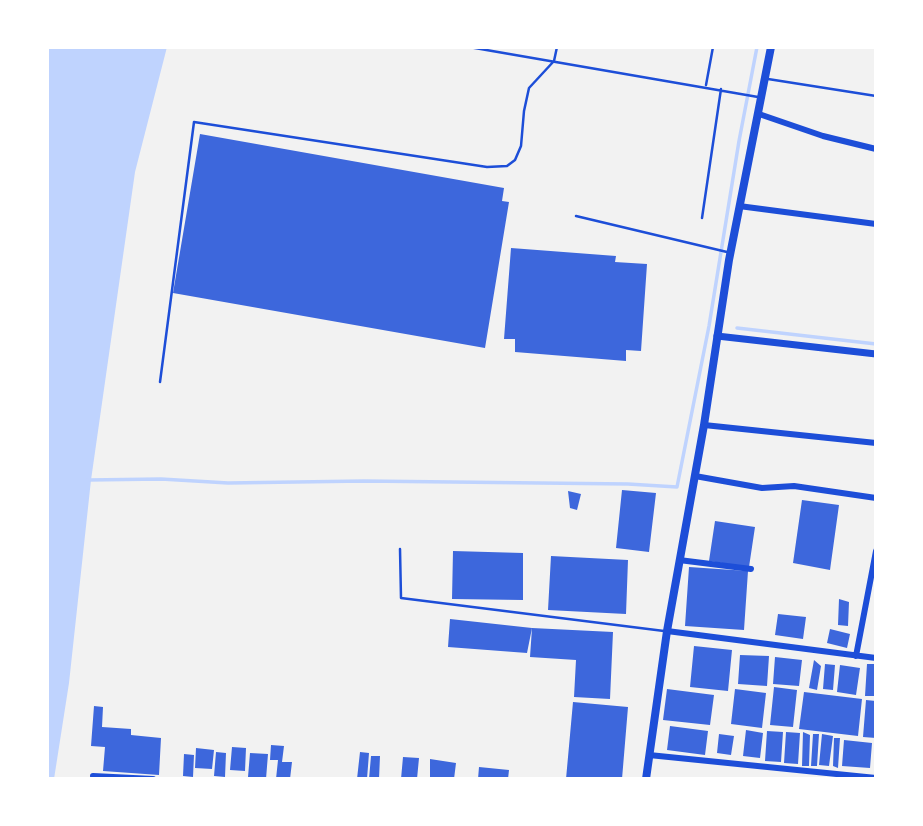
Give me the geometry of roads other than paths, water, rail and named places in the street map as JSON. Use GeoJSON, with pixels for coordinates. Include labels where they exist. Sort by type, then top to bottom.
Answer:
{"type":"FeatureCollection","features":[{"type":"Feature","properties":{"kind":"main road"},"geometry":{"type":"LineString","coordinates":[[646,779],[667,631],[739,206],[759,114],[757,97],[771,47]]}},
{"type":"Feature","properties":{"kind":"street"},"geometry":{"type":"LineString","coordinates":[[759,114],[823,136],[876,149]]}},
{"type":"Feature","properties":{"kind":"street"},"geometry":{"type":"LineString","coordinates":[[739,206],[876,224]]}},
{"type":"Feature","properties":{"kind":"street"},"geometry":{"type":"LineString","coordinates":[[717,336],[876,354]]}},
{"type":"Feature","properties":{"kind":"street"},"geometry":{"type":"LineString","coordinates":[[704,425],[876,443]]}},
{"type":"Feature","properties":{"kind":"street"},"geometry":{"type":"LineString","coordinates":[[695,476],[762,488],[794,486],[876,498]]}},
{"type":"Feature","properties":{"kind":"street"},"geometry":{"type":"LineString","coordinates":[[856,656],[876,551]]}},
{"type":"Feature","properties":{"kind":"street"},"geometry":{"type":"LineString","coordinates":[[679,560],[751,569]]}},
{"type":"Feature","properties":{"kind":"street"},"geometry":{"type":"LineString","coordinates":[[667,631],[876,658]]}},
{"type":"Feature","properties":{"kind":"street"},"geometry":{"type":"LineString","coordinates":[[649,754],[876,778]]}},
{"type":"Feature","properties":{"kind":"street"},"geometry":{"type":"LineString","coordinates":[[93,776],[153,779]]}},
{"type":"Feature","properties":{"kind":"lane"},"geometry":{"type":"LineString","coordinates":[[469,47],[757,97]]}},
{"type":"Feature","properties":{"kind":"lane"},"geometry":{"type":"LineString","coordinates":[[160,382],[194,122],[487,167],[507,166],[515,160],[521,146],[529,88],[554,61],[556,47]]}},
{"type":"Feature","properties":{"kind":"lane"},"geometry":{"type":"LineString","coordinates":[[706,87],[713,47]]}},
{"type":"Feature","properties":{"kind":"lane"},"geometry":{"type":"LineString","coordinates":[[764,79],[876,96]]}},
{"type":"Feature","properties":{"kind":"lane"},"geometry":{"type":"LineString","coordinates":[[702,218],[721,89]]}},
{"type":"Feature","properties":{"kind":"lane"},"geometry":{"type":"LineString","coordinates":[[576,216],[727,252]]}},
{"type":"Feature","properties":{"kind":"lane"},"geometry":{"type":"LineString","coordinates":[[400,550],[401,598],[667,631]]}},
{"type":"Feature","properties":{"kind":"water"},"geometry":{"type":"Polygon","coordinates":[[[47,47],[167,47],[135,172],[91,480],[69,683],[54,779],[47,779],[47,47]]]}},
{"type":"Feature","properties":{"kind":"waterway"},"geometry":{"type":"LineString","coordinates":[[88,480],[628,484],[677,487],[709,326],[757,47]]}},
{"type":"Feature","properties":{"kind":"waterway"},"geometry":{"type":"LineString","coordinates":[[737,328],[876,344]]}}]}
